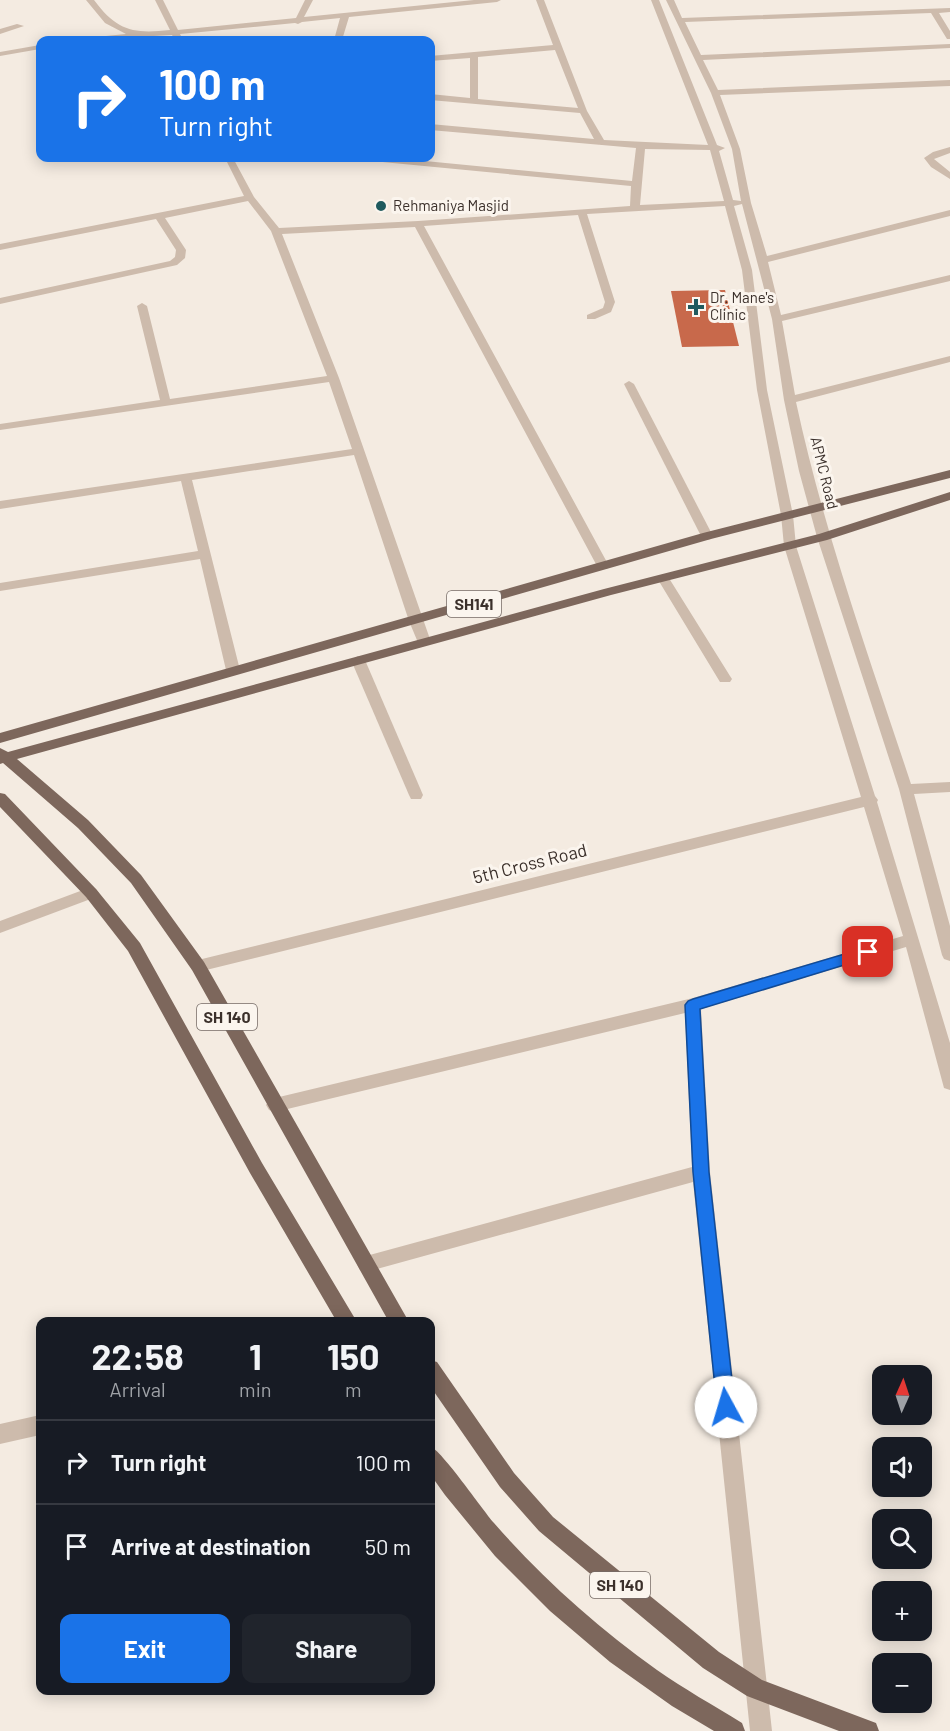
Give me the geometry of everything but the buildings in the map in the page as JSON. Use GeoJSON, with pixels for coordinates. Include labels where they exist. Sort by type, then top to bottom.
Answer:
{"type":"FeatureCollection","features":[{"type":"Feature","properties":{"kind":"main road","name":"SH141"},"geometry":{"type":"LineString","coordinates":[[0,738],[707,536],[950,474]]}},
{"type":"Feature","properties":{"kind":"main road"},"geometry":{"type":"LineString","coordinates":[[2,756],[823,537],[950,496]]}},
{"type":"Feature","properties":{"kind":"main road","name":"SH 140"},"geometry":{"type":"LineString","coordinates":[[2,756],[82,824],[136,879],[198,966],[397,1317]]}},
{"type":"Feature","properties":{"kind":"main road","name":"SH 140"},"geometry":{"type":"LineString","coordinates":[[0,798],[91,893],[134,947],[256,1168],[345,1317]]}},
{"type":"Feature","properties":{"kind":"main road","name":"SH 140"},"geometry":{"type":"LineString","coordinates":[[435,1376],[507,1480],[546,1524],[711,1659],[755,1688],[868,1731]]}},
{"type":"Feature","properties":{"kind":"main road","name":"SH 140"},"geometry":{"type":"LineString","coordinates":[[435,1463],[465,1504],[530,1577],[586,1630],[649,1678],[734,1731]]}},
{"type":"Feature","properties":{"kind":"street"},"geometry":{"type":"LineString","coordinates":[[90,0],[101,16],[117,30],[148,35]]}},
{"type":"Feature","properties":{"kind":"street"},"geometry":{"type":"LineString","coordinates":[[159,0],[177,36]]}},
{"type":"Feature","properties":{"kind":"street"},"geometry":{"type":"LineString","coordinates":[[298,22],[309,0]]}},
{"type":"Feature","properties":{"kind":"street"},"geometry":{"type":"LineString","coordinates":[[398,11],[399,0]]}},
{"type":"Feature","properties":{"kind":"street"},"geometry":{"type":"LineString","coordinates":[[136,36],[177,36],[497,0]]}},
{"type":"Feature","properties":{"kind":"street"},"geometry":{"type":"LineString","coordinates":[[540,0],[583,111],[601,143]]}},
{"type":"Feature","properties":{"kind":"street"},"geometry":{"type":"LineString","coordinates":[[654,0],[714,148],[747,270],[762,390],[787,515],[790,546],[871,800],[946,1058],[950,1083]]}},
{"type":"Feature","properties":{"kind":"street","name":"APMC Road"},"geometry":{"type":"LineString","coordinates":[[670,0],[715,93],[736,148],[746,203],[777,319],[790,400],[805,471],[823,537],[906,789],[946,925],[950,956]]}},
{"type":"Feature","properties":{"kind":"street"},"geometry":{"type":"LineString","coordinates":[[680,20],[950,10]]}},
{"type":"Feature","properties":{"kind":"street"},"geometry":{"type":"LineString","coordinates":[[934,11],[950,37]]}},
{"type":"Feature","properties":{"kind":"street"},"geometry":{"type":"LineString","coordinates":[[339,36],[345,16]]}},
{"type":"Feature","properties":{"kind":"street"},"geometry":{"type":"LineString","coordinates":[[0,32],[20,26]]}},
{"type":"Feature","properties":{"kind":"street"},"geometry":{"type":"LineString","coordinates":[[699,58],[950,46]]}},
{"type":"Feature","properties":{"kind":"street"},"geometry":{"type":"LineString","coordinates":[[435,58],[558,47]]}},
{"type":"Feature","properties":{"kind":"street"},"geometry":{"type":"LineString","coordinates":[[0,54],[36,48]]}},
{"type":"Feature","properties":{"kind":"street"},"geometry":{"type":"LineString","coordinates":[[474,55],[474,101]]}},
{"type":"Feature","properties":{"kind":"street"},"geometry":{"type":"LineString","coordinates":[[715,93],[950,83]]}},
{"type":"Feature","properties":{"kind":"street"},"geometry":{"type":"LineString","coordinates":[[435,97],[583,111]]}},
{"type":"Feature","properties":{"kind":"street"},"geometry":{"type":"LineString","coordinates":[[435,128],[641,146],[736,148]]}},
{"type":"Feature","properties":{"kind":"street"},"geometry":{"type":"LineString","coordinates":[[635,208],[641,146]]}},
{"type":"Feature","properties":{"kind":"street"},"geometry":{"type":"LineString","coordinates":[[950,150],[929,158],[934,165],[950,176]]}},
{"type":"Feature","properties":{"kind":"street"},"geometry":{"type":"LineString","coordinates":[[231,162],[250,198],[276,231],[333,378],[424,642]]}},
{"type":"Feature","properties":{"kind":"street"},"geometry":{"type":"LineString","coordinates":[[413,162],[636,184]]}},
{"type":"Feature","properties":{"kind":"street"},"geometry":{"type":"LineString","coordinates":[[0,247],[250,198]]}},
{"type":"Feature","properties":{"kind":"street"},"geometry":{"type":"LineString","coordinates":[[276,231],[746,203]]}},
{"type":"Feature","properties":{"kind":"street"},"geometry":{"type":"LineString","coordinates":[[582,213],[610,302],[607,310],[591,317]]}},
{"type":"Feature","properties":{"kind":"street"},"geometry":{"type":"LineString","coordinates":[[763,260],[950,213]]}},
{"type":"Feature","properties":{"kind":"street"},"geometry":{"type":"LineString","coordinates":[[0,301],[173,263],[180,258],[181,250],[159,216]]}},
{"type":"Feature","properties":{"kind":"street"},"geometry":{"type":"LineString","coordinates":[[418,224],[603,566]]}},
{"type":"Feature","properties":{"kind":"street"},"geometry":{"type":"LineString","coordinates":[[777,319],[950,278]]}},
{"type":"Feature","properties":{"kind":"street"},"geometry":{"type":"LineString","coordinates":[[142,306],[166,404]]}},
{"type":"Feature","properties":{"kind":"street"},"geometry":{"type":"LineString","coordinates":[[790,400],[950,359]]}},
{"type":"Feature","properties":{"kind":"street"},"geometry":{"type":"LineString","coordinates":[[0,427],[333,378]]}},
{"type":"Feature","properties":{"kind":"street"},"geometry":{"type":"LineString","coordinates":[[629,384],[707,536]]}},
{"type":"Feature","properties":{"kind":"street"},"geometry":{"type":"LineString","coordinates":[[0,505],[359,451]]}},
{"type":"Feature","properties":{"kind":"street"},"geometry":{"type":"LineString","coordinates":[[186,477],[233,670]]}},
{"type":"Feature","properties":{"kind":"street"},"geometry":{"type":"LineString","coordinates":[[0,587],[206,554]]}},
{"type":"Feature","properties":{"kind":"street"},"geometry":{"type":"LineString","coordinates":[[663,578],[725,679]]}},
{"type":"Feature","properties":{"kind":"street"},"geometry":{"type":"LineString","coordinates":[[358,660],[416,795]]}},
{"type":"Feature","properties":{"kind":"street"},"geometry":{"type":"LineString","coordinates":[[906,789],[950,787]]}},
{"type":"Feature","properties":{"kind":"street","name":"5th Cross Road"},"geometry":{"type":"LineString","coordinates":[[198,966],[871,800]]}},
{"type":"Feature","properties":{"kind":"street"},"geometry":{"type":"LineString","coordinates":[[0,927],[91,893]]}},
{"type":"Feature","properties":{"kind":"street"},"geometry":{"type":"LineString","coordinates":[[275,1105],[693,1005],[912,939]]}},
{"type":"Feature","properties":{"kind":"street"},"geometry":{"type":"LineString","coordinates":[[693,1005],[701,1172],[761,1731]]}},
{"type":"Feature","properties":{"kind":"street"},"geometry":{"type":"LineString","coordinates":[[366,1264],[701,1172]]}},
{"type":"Feature","properties":{"kind":"street"},"geometry":{"type":"LineString","coordinates":[[0,1434],[36,1426]]}},
{"type":"Feature","properties":{"kind":"place","name":"Rehmaniya Masjid"},"geometry":{"type":"Point","coordinates":[381,206]}},
{"type":"Feature","properties":{"kind":"place","name":"Dr. Mane's Clinic"},"geometry":{"type":"Point","coordinates":[696,307]}},
{"type":"Feature","properties":{"kind":"route"},"geometry":{"type":"LineString","coordinates":[[726,1407],[701,1172],[693,1005],[868,952]]}}]}
